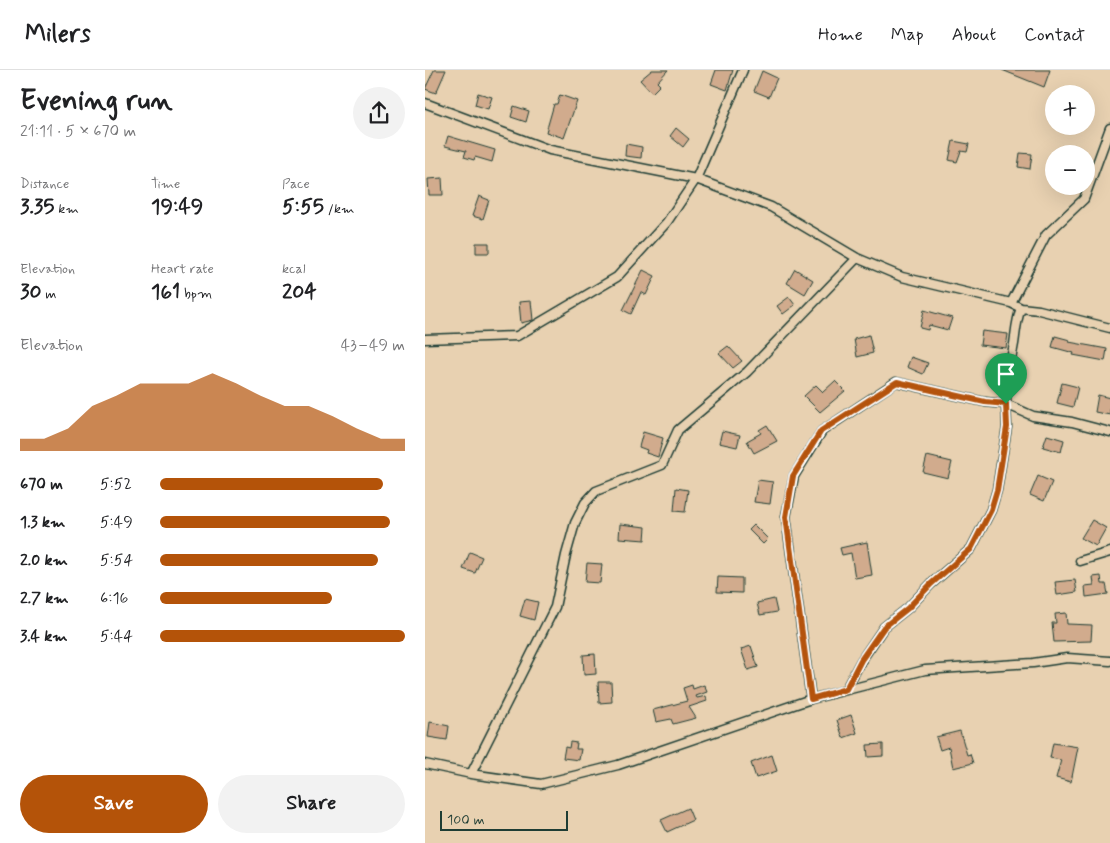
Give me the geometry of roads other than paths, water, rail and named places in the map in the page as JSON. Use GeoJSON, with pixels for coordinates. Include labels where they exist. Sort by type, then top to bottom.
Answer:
{"type":"FeatureCollection","features":[{"type":"Feature","properties":{"kind":"street"},"geometry":{"type":"LineString","coordinates":[[425,339],[517,336],[617,277],[667,222],[696,179],[743,70]]}},
{"type":"Feature","properties":{"kind":"street"},"geometry":{"type":"LineString","coordinates":[[425,103],[550,150],[696,179],[771,207],[857,258],[902,277],[1011,303],[1021,308],[1039,310],[1110,328]]}},
{"type":"Feature","properties":{"kind":"street"},"geometry":{"type":"LineString","coordinates":[[1011,303],[1046,236],[1084,199],[1110,128]]}},
{"type":"Feature","properties":{"kind":"street"},"geometry":{"type":"LineString","coordinates":[[471,774],[555,607],[566,554],[575,523],[585,503],[596,491],[662,465],[678,430],[747,372],[857,258]]}},
{"type":"Feature","properties":{"kind":"street"},"geometry":{"type":"LineString","coordinates":[[846,689],[861,660],[884,627],[908,608],[931,584],[971,549],[991,510],[997,490],[1007,427],[1006,380],[1015,341],[1015,322],[1021,308]]}},
{"type":"Feature","properties":{"kind":"street"},"geometry":{"type":"LineString","coordinates":[[811,699],[786,517],[793,476],[821,431],[897,382],[985,402],[1006,404],[1033,416],[1072,422],[1110,432]]}},
{"type":"Feature","properties":{"kind":"street"},"geometry":{"type":"LineString","coordinates":[[1080,561],[1110,552]]}},
{"type":"Feature","properties":{"kind":"street"},"geometry":{"type":"LineString","coordinates":[[425,764],[471,774],[541,784],[618,765],[811,699],[925,670],[1033,663],[1067,658],[1110,661]]}}]}
